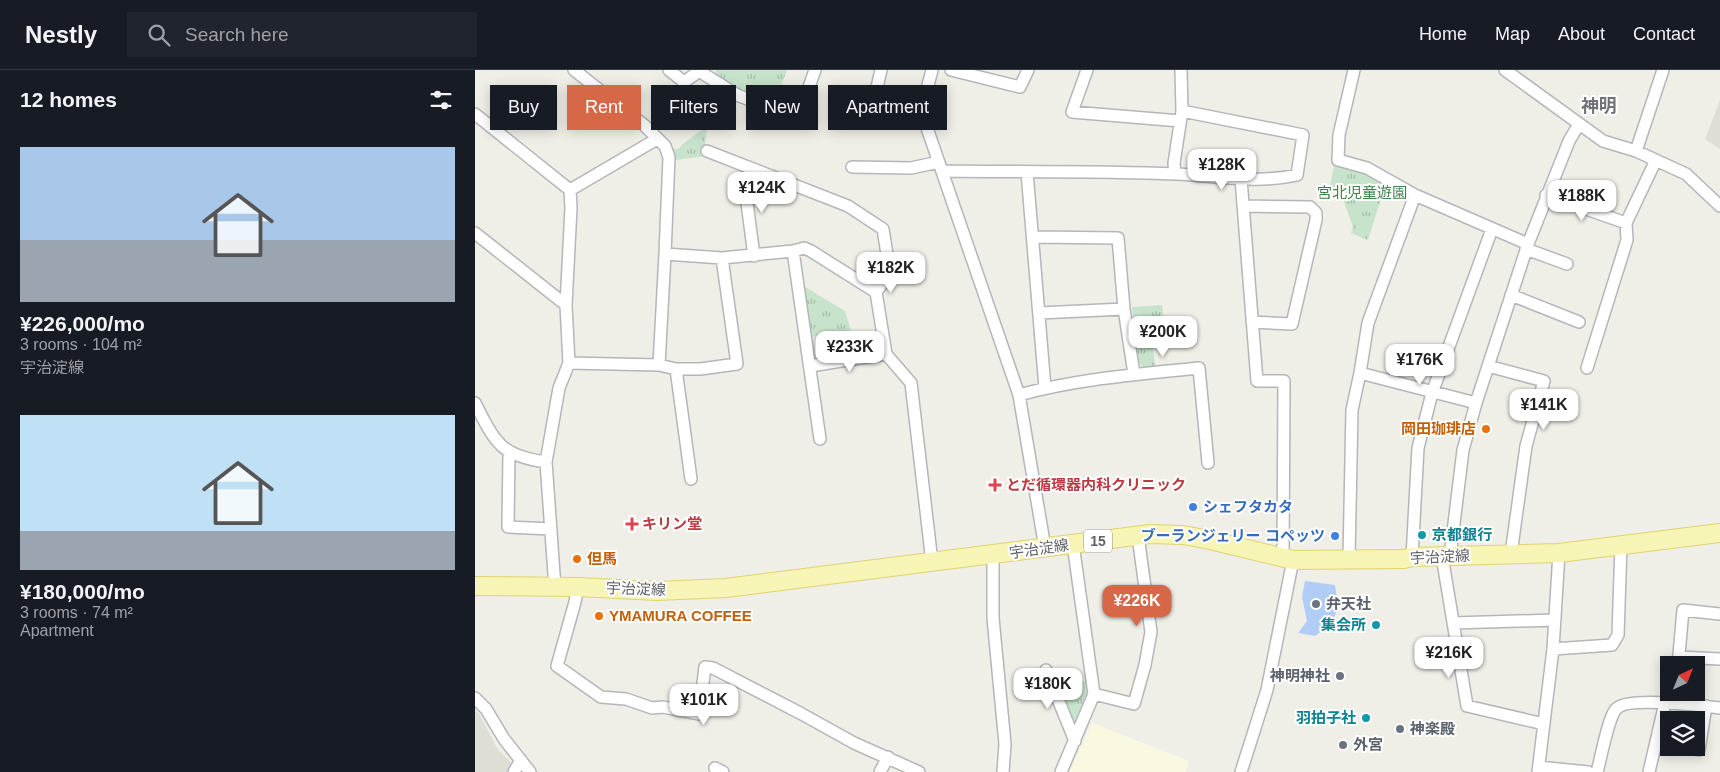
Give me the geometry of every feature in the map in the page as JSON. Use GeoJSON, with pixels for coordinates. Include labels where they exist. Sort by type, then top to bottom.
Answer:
{"type":"FeatureCollection","features":[{"type":"Feature","properties":{"kind":"main road","name":"宇治淀線"},"geometry":{"type":"LineString","coordinates":[[475,586],[578,587],[657,591],[726,588],[1151,534],[1183,535],[1288,558],[1404,559],[1412,557],[1559,553],[1720,533]]}},
{"type":"Feature","properties":{"kind":"street"},"geometry":{"type":"LineString","coordinates":[[574,70],[644,125],[665,146],[669,157],[659,365]]}},
{"type":"Feature","properties":{"kind":"street"},"geometry":{"type":"LineString","coordinates":[[669,70],[685,82],[700,71],[737,95],[798,118],[815,70]]}},
{"type":"Feature","properties":{"kind":"street"},"geometry":{"type":"LineString","coordinates":[[878,85],[881,70]]}},
{"type":"Feature","properties":{"kind":"street"},"geometry":{"type":"LineString","coordinates":[[932,70],[922,108],[926,125],[1019,395],[1045,548]]}},
{"type":"Feature","properties":{"kind":"street"},"geometry":{"type":"LineString","coordinates":[[951,70],[1020,86],[1028,70]]}},
{"type":"Feature","properties":{"kind":"street"},"geometry":{"type":"LineString","coordinates":[[852,167],[941,167],[1027,172],[1175,174],[1241,179],[1280,179],[1297,175],[1303,135],[1181,116],[1072,112],[1087,70]]}},
{"type":"Feature","properties":{"kind":"street"},"geometry":{"type":"LineString","coordinates":[[1175,174],[1174,163],[1181,116],[1181,70]]}},
{"type":"Feature","properties":{"kind":"street"},"geometry":{"type":"LineString","coordinates":[[1354,70],[1339,135],[1337,160],[1367,168],[1415,195],[1567,264]]}},
{"type":"Feature","properties":{"kind":"street"},"geometry":{"type":"LineString","coordinates":[[1505,70],[1603,141],[1636,151],[1686,174],[1720,206]]}},
{"type":"Feature","properties":{"kind":"street"},"geometry":{"type":"LineString","coordinates":[[1636,151],[1663,70]]}},
{"type":"Feature","properties":{"kind":"street"},"geometry":{"type":"LineString","coordinates":[[475,114],[570,190],[571,208],[565,306],[569,363],[559,388],[546,462],[555,588]]}},
{"type":"Feature","properties":{"kind":"street"},"geometry":{"type":"LineString","coordinates":[[1544,724],[1467,706],[1453,623],[1446,556],[1463,450],[1476,404],[1527,247],[1569,141],[1579,124]]}},
{"type":"Feature","properties":{"kind":"street"},"geometry":{"type":"LineString","coordinates":[[570,190],[657,139]]}},
{"type":"Feature","properties":{"kind":"street"},"geometry":{"type":"LineString","coordinates":[[707,151],[848,206],[883,229],[890,274],[876,292],[886,354],[911,383],[932,562]]}},
{"type":"Feature","properties":{"kind":"street"},"geometry":{"type":"LineString","coordinates":[[1587,368],[1627,240],[1627,224],[1656,160]]}},
{"type":"Feature","properties":{"kind":"street"},"geometry":{"type":"LineString","coordinates":[[751,168],[744,180],[754,256]]}},
{"type":"Feature","properties":{"kind":"street"},"geometry":{"type":"LineString","coordinates":[[1027,172],[1034,237],[1045,388]]}},
{"type":"Feature","properties":{"kind":"street"},"geometry":{"type":"LineString","coordinates":[[1241,179],[1257,381],[1284,381],[1288,558],[1267,690],[1241,772]]}},
{"type":"Feature","properties":{"kind":"street"},"geometry":{"type":"LineString","coordinates":[[1349,558],[1353,410],[1361,373],[1368,323],[1415,195]]}},
{"type":"Feature","properties":{"kind":"street"},"geometry":{"type":"LineString","coordinates":[[1547,195],[1627,224]]}},
{"type":"Feature","properties":{"kind":"street"},"geometry":{"type":"LineString","coordinates":[[1243,206],[1310,207],[1316,213],[1292,324],[1252,322]]}},
{"type":"Feature","properties":{"kind":"street"},"geometry":{"type":"LineString","coordinates":[[1412,557],[1418,448],[1432,393],[1492,229]]}},
{"type":"Feature","properties":{"kind":"street"},"geometry":{"type":"LineString","coordinates":[[475,232],[565,306]]}},
{"type":"Feature","properties":{"kind":"street"},"geometry":{"type":"LineString","coordinates":[[1034,237],[1118,238],[1124,308],[1134,374]]}},
{"type":"Feature","properties":{"kind":"street"},"geometry":{"type":"LineString","coordinates":[[665,254],[722,258],[754,256],[804,248],[811,250],[876,292]]}},
{"type":"Feature","properties":{"kind":"street"},"geometry":{"type":"LineString","coordinates":[[793,251],[820,439]]}},
{"type":"Feature","properties":{"kind":"street"},"geometry":{"type":"LineString","coordinates":[[569,363],[659,365],[676,369],[700,370],[737,364],[722,258]]}},
{"type":"Feature","properties":{"kind":"street"},"geometry":{"type":"LineString","coordinates":[[1511,295],[1579,322]]}},
{"type":"Feature","properties":{"kind":"street"},"geometry":{"type":"LineString","coordinates":[[1039,313],[1124,308]]}},
{"type":"Feature","properties":{"kind":"street"},"geometry":{"type":"LineString","coordinates":[[811,366],[886,354]]}},
{"type":"Feature","properties":{"kind":"street"},"geometry":{"type":"LineString","coordinates":[[1488,366],[1544,381],[1526,446],[1511,554]]}},
{"type":"Feature","properties":{"kind":"street"},"geometry":{"type":"LineString","coordinates":[[1019,395],[1045,388],[1134,374],[1199,368],[1208,462]]}},
{"type":"Feature","properties":{"kind":"street"},"geometry":{"type":"LineString","coordinates":[[676,369],[691,479]]}},
{"type":"Feature","properties":{"kind":"street"},"geometry":{"type":"LineString","coordinates":[[1361,373],[1476,404]]}},
{"type":"Feature","properties":{"kind":"street"},"geometry":{"type":"LineString","coordinates":[[475,403],[492,437],[509,453],[526,459],[546,462]]}},
{"type":"Feature","properties":{"kind":"street"},"geometry":{"type":"LineString","coordinates":[[509,453],[507,527],[551,529]]}},
{"type":"Feature","properties":{"kind":"street"},"geometry":{"type":"LineString","coordinates":[[1094,694],[1134,704],[1145,665],[1151,632],[1138,536]]}},
{"type":"Feature","properties":{"kind":"street"},"geometry":{"type":"LineString","coordinates":[[1061,772],[1094,694],[1073,544]]}},
{"type":"Feature","properties":{"kind":"street"},"geometry":{"type":"LineString","coordinates":[[1553,649],[1612,645],[1617,635],[1621,545]]}},
{"type":"Feature","properties":{"kind":"street"},"geometry":{"type":"LineString","coordinates":[[1559,553],[1553,649],[1538,769],[1588,772]]}},
{"type":"Feature","properties":{"kind":"street"},"geometry":{"type":"LineString","coordinates":[[993,555],[993,618],[1005,744],[1003,772]]}},
{"type":"Feature","properties":{"kind":"street"},"geometry":{"type":"LineString","coordinates":[[578,587],[557,666],[601,697],[626,699],[652,708],[663,707],[699,714],[705,667],[713,668],[854,742],[919,772]]}},
{"type":"Feature","properties":{"kind":"street"},"geometry":{"type":"LineString","coordinates":[[1678,656],[1683,610],[1720,614]]}},
{"type":"Feature","properties":{"kind":"street"},"geometry":{"type":"LineString","coordinates":[[1453,623],[1555,620]]}},
{"type":"Feature","properties":{"kind":"street"},"geometry":{"type":"LineString","coordinates":[[1705,660],[1720,659]]}},
{"type":"Feature","properties":{"kind":"street"},"geometry":{"type":"LineString","coordinates":[[1047,670],[1075,741]]}},
{"type":"Feature","properties":{"kind":"street"},"geometry":{"type":"LineString","coordinates":[[475,698],[487,709],[504,739],[530,772]]}},
{"type":"Feature","properties":{"kind":"street"},"geometry":{"type":"LineString","coordinates":[[1597,772],[1611,719],[1616,709],[1624,704],[1660,701]]}},
{"type":"Feature","properties":{"kind":"street"},"geometry":{"type":"LineString","coordinates":[[1649,772],[1656,741],[1672,701]]}},
{"type":"Feature","properties":{"kind":"street"},"geometry":{"type":"LineString","coordinates":[[1678,701],[1720,708]]}},
{"type":"Feature","properties":{"kind":"street"},"geometry":{"type":"LineString","coordinates":[[1705,712],[1706,706]]}},
{"type":"Feature","properties":{"kind":"street"},"geometry":{"type":"LineString","coordinates":[[1656,741],[1660,742]]}},
{"type":"Feature","properties":{"kind":"street"},"geometry":{"type":"LineString","coordinates":[[880,772],[888,758]]}},
{"type":"Feature","properties":{"kind":"street"},"geometry":{"type":"LineString","coordinates":[[514,772],[521,760]]}},
{"type":"Feature","properties":{"kind":"shaded area"},"geometry":{"type":"Polygon","coordinates":[[[1720,100],[1720,149],[1705,139],[1720,100]]]}},
{"type":"Feature","properties":{"kind":"shaded area"},"geometry":{"type":"Polygon","coordinates":[[[475,710],[480,715],[497,748],[514,766],[510,772],[475,772],[475,710]]]}},
{"type":"Feature","properties":{"kind":"shaded area"},"geometry":{"type":"Polygon","coordinates":[[[1092,723],[1189,761],[1186,772],[1069,772],[1092,723]]]}},
{"type":"Feature","properties":{"kind":"green space"},"geometry":{"type":"Polygon","coordinates":[[[716,70],[787,70],[781,85],[746,85],[746,95],[736,90],[736,85],[730,85],[716,75],[716,70]]]}},
{"type":"Feature","properties":{"kind":"green space"},"geometry":{"type":"Polygon","coordinates":[[[702,130],[707,130],[705,143],[708,146],[707,156],[675,160],[672,149],[678,149],[702,130]]]}},
{"type":"Feature","properties":{"kind":"green space","name":"宮北児童遊園"},"geometry":{"type":"Polygon","coordinates":[[[1334,166],[1367,174],[1386,183],[1368,240],[1351,233],[1353,227],[1339,188],[1330,186],[1334,166]]]}},
{"type":"Feature","properties":{"kind":"green space"},"geometry":{"type":"Polygon","coordinates":[[[802,285],[845,311],[851,330],[811,337],[802,285]]]}},
{"type":"Feature","properties":{"kind":"green space"},"geometry":{"type":"Polygon","coordinates":[[[1162,305],[1164,321],[1150,322],[1155,366],[1144,368],[1138,362],[1132,307],[1162,305]]]}},
{"type":"Feature","properties":{"kind":"green space"},"geometry":{"type":"Polygon","coordinates":[[[1085,681],[1090,696],[1077,726],[1059,688],[1085,681]]]}},
{"type":"Feature","properties":{"kind":"water"},"geometry":{"type":"Polygon","coordinates":[[[1305,581],[1335,585],[1338,604],[1333,623],[1315,636],[1298,633],[1307,621],[1302,597],[1305,581]]]}},
{"type":"Feature","properties":{"kind":"place","name":"岡田珈琲店"},"geometry":{"type":"Point","coordinates":[1486,429]}},
{"type":"Feature","properties":{"kind":"place","name":"とだ循環器内科クリニック"},"geometry":{"type":"Point","coordinates":[995,485]}},
{"type":"Feature","properties":{"kind":"place","name":"シェフタカタ"},"geometry":{"type":"Point","coordinates":[1193,507]}},
{"type":"Feature","properties":{"kind":"place","name":"キリン堂"},"geometry":{"type":"Point","coordinates":[632,524]}},
{"type":"Feature","properties":{"kind":"place","name":"京都銀行"},"geometry":{"type":"Point","coordinates":[1422,535]}},
{"type":"Feature","properties":{"kind":"place","name":"ブーランジェリー コペッツ"},"geometry":{"type":"Point","coordinates":[1335,536]}},
{"type":"Feature","properties":{"kind":"place","name":"但馬"},"geometry":{"type":"Point","coordinates":[577,559]}},
{"type":"Feature","properties":{"kind":"place","name":"弁天社"},"geometry":{"type":"Point","coordinates":[1316,604]}},
{"type":"Feature","properties":{"kind":"place","name":"YMAMURA COFFEE"},"geometry":{"type":"Point","coordinates":[599,616]}},
{"type":"Feature","properties":{"kind":"place","name":"集会所"},"geometry":{"type":"Point","coordinates":[1376,625]}},
{"type":"Feature","properties":{"kind":"place","name":"神明神社"},"geometry":{"type":"Point","coordinates":[1340,676]}},
{"type":"Feature","properties":{"kind":"place","name":"羽拍子社"},"geometry":{"type":"Point","coordinates":[1366,718]}},
{"type":"Feature","properties":{"kind":"place","name":"神楽殿"},"geometry":{"type":"Point","coordinates":[1400,729]}},
{"type":"Feature","properties":{"kind":"place","name":"外宮"},"geometry":{"type":"Point","coordinates":[1343,745]}},
{"type":"Feature","properties":{"kind":"district","name":"神明"},"geometry":{"type":"Point","coordinates":[1599,106]}}]}
